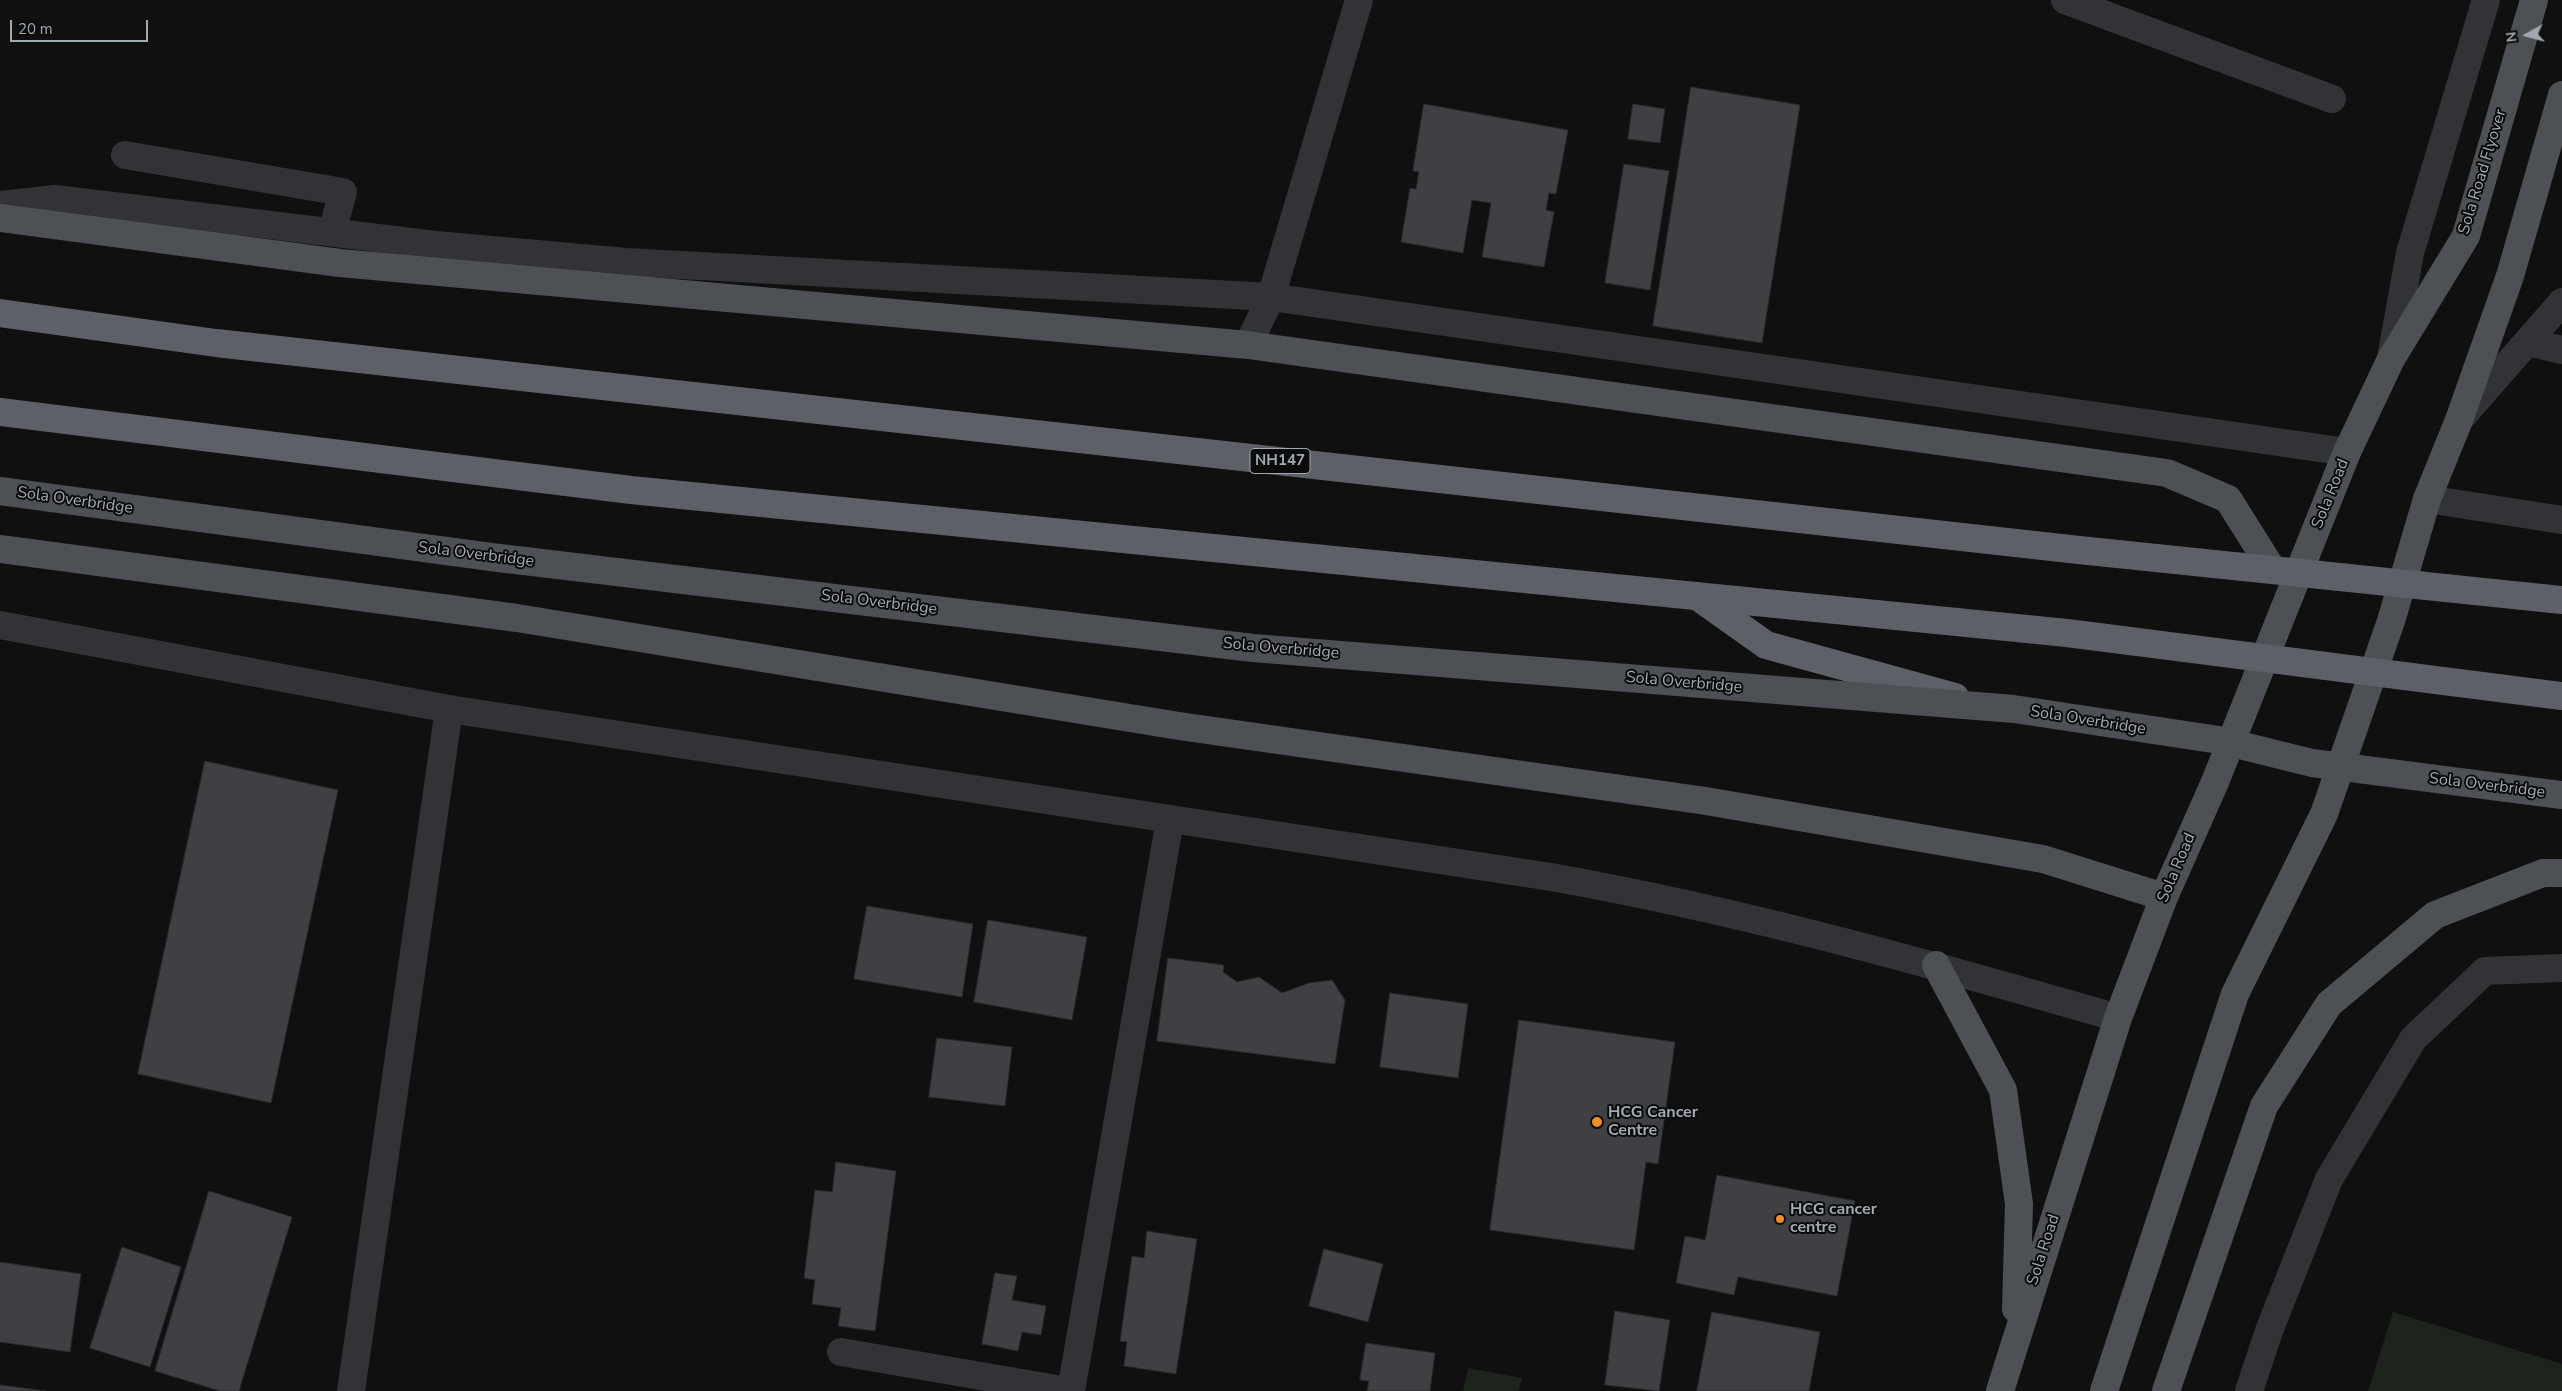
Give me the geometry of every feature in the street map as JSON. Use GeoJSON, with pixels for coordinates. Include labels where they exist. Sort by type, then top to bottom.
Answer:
{"type":"FeatureCollection","features":[{"type":"Feature","properties":{"kind":"highway","name":"NH147"},"geometry":{"type":"LineString","coordinates":[[0,312],[246,346],[2562,600]]}},
{"type":"Feature","properties":{"kind":"highway"},"geometry":{"type":"LineString","coordinates":[[0,412],[631,490],[2067,633],[2562,696]]}},
{"type":"Feature","properties":{"kind":"highway"},"geometry":{"type":"LineString","coordinates":[[1697,596],[1766,645],[1993,708]]}},
{"type":"Feature","properties":{"kind":"main road","name":"Sola Road Flyover"},"geometry":{"type":"LineString","coordinates":[[2391,359],[2466,236],[2534,0]]}},
{"type":"Feature","properties":{"kind":"main road"},"geometry":{"type":"LineString","coordinates":[[2104,1391],[2235,994],[2324,814],[2391,621],[2427,499],[2459,420],[2510,276],[2562,94]]}},
{"type":"Feature","properties":{"kind":"main road"},"geometry":{"type":"LineString","coordinates":[[0,218],[340,263],[1248,345],[2167,473],[2228,499],[2272,569]]}},
{"type":"Feature","properties":{"kind":"main road","name":"Sola Road"},"geometry":{"type":"LineString","coordinates":[[2000,1391],[2118,1018],[2164,897],[2215,782],[2347,452],[2391,359]]}},
{"type":"Feature","properties":{"kind":"main road","name":"Sola Overbridge"},"geometry":{"type":"LineString","coordinates":[[0,491],[501,558],[1253,648],[1993,708],[2219,740],[2312,763],[2562,795]]}},
{"type":"Feature","properties":{"kind":"main road"},"geometry":{"type":"LineString","coordinates":[[0,549],[517,618],[1169,724],[1706,801],[2043,859],[2164,897]]}},
{"type":"Feature","properties":{"kind":"main road"},"geometry":{"type":"LineString","coordinates":[[2166,1391],[2264,1106],[2328,1004],[2435,915],[2543,874],[2562,873]]}},
{"type":"Feature","properties":{"kind":"main road"},"geometry":{"type":"LineString","coordinates":[[1936,965],[2003,1090],[2019,1204],[2015,1343]]}},
{"type":"Feature","properties":{"kind":"street"},"geometry":{"type":"LineString","coordinates":[[1248,345],[1271,297],[1360,0]]}},
{"type":"Feature","properties":{"kind":"street"},"geometry":{"type":"LineString","coordinates":[[2065,0],[2332,99]]}},
{"type":"Feature","properties":{"kind":"street"},"geometry":{"type":"LineString","coordinates":[[2391,359],[2410,253],[2486,0]]}},
{"type":"Feature","properties":{"kind":"street"},"geometry":{"type":"LineString","coordinates":[[125,154],[342,192],[332,232]]}},
{"type":"Feature","properties":{"kind":"street"},"geometry":{"type":"LineString","coordinates":[[0,205],[54,199],[436,245],[626,262],[1271,297],[2347,452]]}},
{"type":"Feature","properties":{"kind":"street"},"geometry":{"type":"LineString","coordinates":[[2459,420],[2562,302]]}},
{"type":"Feature","properties":{"kind":"street"},"geometry":{"type":"LineString","coordinates":[[2528,342],[2562,350]]}},
{"type":"Feature","properties":{"kind":"street"},"geometry":{"type":"LineString","coordinates":[[2427,499],[2562,520]]}},
{"type":"Feature","properties":{"kind":"street"},"geometry":{"type":"LineString","coordinates":[[0,624],[449,709],[1551,877],[1643,893],[1936,965],[2118,1018]]}},
{"type":"Feature","properties":{"kind":"street"},"geometry":{"type":"LineString","coordinates":[[351,1391],[449,709]]}},
{"type":"Feature","properties":{"kind":"street"},"geometry":{"type":"LineString","coordinates":[[841,1352],[1070,1391],[1170,820]]}},
{"type":"Feature","properties":{"kind":"street"},"geometry":{"type":"LineString","coordinates":[[2248,1391],[2269,1331],[2329,1179],[2412,1039],[2485,971],[2562,968]]}},
{"type":"Feature","properties":{"kind":"shaded area"},"geometry":{"type":"Polygon","coordinates":[[[2393,1312],[2562,1364],[2562,1391],[2368,1391],[2393,1312]]]}},
{"type":"Feature","properties":{"kind":"shaded area"},"geometry":{"type":"Polygon","coordinates":[[[1468,1368],[1522,1378],[1519,1391],[1463,1391],[1468,1368]]]}},
{"type":"Feature","properties":{"kind":"building"},"geometry":{"type":"Polygon","coordinates":[[[1691,87],[1800,105],[1762,343],[1653,326],[1691,87]]]}},
{"type":"Feature","properties":{"kind":"building"},"geometry":{"type":"Polygon","coordinates":[[[1424,104],[1568,130],[1556,194],[1549,193],[1546,210],[1554,212],[1544,267],[1482,257],[1491,203],[1472,200],[1463,253],[1401,242],[1410,188],[1416,189],[1419,172],[1413,171],[1424,104]]]}},
{"type":"Feature","properties":{"kind":"building"},"geometry":{"type":"Polygon","coordinates":[[[1633,104],[1665,109],[1660,143],[1628,139],[1633,104]]]}},
{"type":"Feature","properties":{"kind":"building"},"geometry":{"type":"Polygon","coordinates":[[[1624,164],[1669,171],[1650,290],[1605,283],[1624,164]]]}},
{"type":"Feature","properties":{"kind":"building"},"geometry":{"type":"Polygon","coordinates":[[[205,761],[338,790],[271,1103],[138,1074],[205,761]]]}},
{"type":"Feature","properties":{"kind":"building"},"geometry":{"type":"Polygon","coordinates":[[[867,906],[973,924],[962,997],[854,979],[867,906]]]}},
{"type":"Feature","properties":{"kind":"building"},"geometry":{"type":"Polygon","coordinates":[[[988,920],[1087,937],[1072,1020],[974,1002],[988,920]]]}},
{"type":"Feature","properties":{"kind":"building"},"geometry":{"type":"Polygon","coordinates":[[[1168,958],[1224,965],[1223,972],[1237,982],[1259,977],[1282,993],[1309,983],[1332,980],[1345,1000],[1335,1064],[1157,1041],[1168,958]]]}},
{"type":"Feature","properties":{"kind":"building"},"geometry":{"type":"Polygon","coordinates":[[[1390,993],[1468,1004],[1458,1078],[1380,1067],[1390,993]]]}},
{"type":"Feature","properties":{"kind":"building"},"geometry":{"type":"Polygon","coordinates":[[[1519,1020],[1675,1042],[1658,1164],[1646,1162],[1634,1250],[1490,1230],[1519,1020]]]}},
{"type":"Feature","properties":{"kind":"building"},"geometry":{"type":"Polygon","coordinates":[[[937,1038],[1012,1047],[1005,1106],[929,1097],[937,1038]]]}},
{"type":"Feature","properties":{"kind":"building"},"geometry":{"type":"Polygon","coordinates":[[[836,1162],[896,1171],[875,1331],[838,1326],[841,1308],[812,1304],[815,1280],[804,1278],[815,1190],[832,1192],[836,1162]]]}},
{"type":"Feature","properties":{"kind":"building","name":"HCG cancer centre"},"geometry":{"type":"Polygon","coordinates":[[[1717,1175],[1855,1201],[1837,1296],[1738,1277],[1734,1295],[1676,1283],[1685,1236],[1705,1240],[1717,1175]]]}},
{"type":"Feature","properties":{"kind":"building"},"geometry":{"type":"Polygon","coordinates":[[[209,1191],[292,1217],[239,1391],[220,1391],[155,1371],[209,1191]]]}},
{"type":"Feature","properties":{"kind":"building"},"geometry":{"type":"Polygon","coordinates":[[[1147,1231],[1197,1239],[1176,1374],[1124,1366],[1127,1342],[1120,1341],[1132,1256],[1144,1258],[1147,1231]]]}},
{"type":"Feature","properties":{"kind":"building"},"geometry":{"type":"Polygon","coordinates":[[[122,1247],[181,1267],[150,1367],[90,1348],[122,1247]]]}},
{"type":"Feature","properties":{"kind":"building"},"geometry":{"type":"Polygon","coordinates":[[[1324,1249],[1383,1264],[1368,1322],[1309,1306],[1324,1249]]]}},
{"type":"Feature","properties":{"kind":"building"},"geometry":{"type":"Polygon","coordinates":[[[0,1262],[81,1274],[70,1352],[0,1342],[0,1262]]]}},
{"type":"Feature","properties":{"kind":"building"},"geometry":{"type":"Polygon","coordinates":[[[995,1273],[1017,1276],[1012,1300],[1046,1306],[1041,1335],[1022,1332],[1018,1351],[982,1344],[995,1273]]]}},
{"type":"Feature","properties":{"kind":"building"},"geometry":{"type":"Polygon","coordinates":[[[1615,1311],[1670,1320],[1659,1391],[1605,1385],[1615,1311]]]}},
{"type":"Feature","properties":{"kind":"building"},"geometry":{"type":"Polygon","coordinates":[[[1712,1312],[1820,1332],[1809,1391],[1697,1391],[1712,1312]]]}},
{"type":"Feature","properties":{"kind":"building"},"geometry":{"type":"Polygon","coordinates":[[[1366,1343],[1435,1353],[1430,1391],[1367,1391],[1369,1381],[1360,1380],[1366,1343]]]}},
{"type":"Feature","properties":{"kind":"building"},"geometry":{"type":"Polygon","coordinates":[[[0,1385],[46,1391],[0,1391],[0,1385]]]}},
{"type":"Feature","properties":{"kind":"place","name":"HCG Cancer Centre"},"geometry":{"type":"Point","coordinates":[1597,1122]}},
{"type":"Feature","properties":{"kind":"place","name":"HCG cancer centre"},"geometry":{"type":"Point","coordinates":[1780,1219]}}]}
